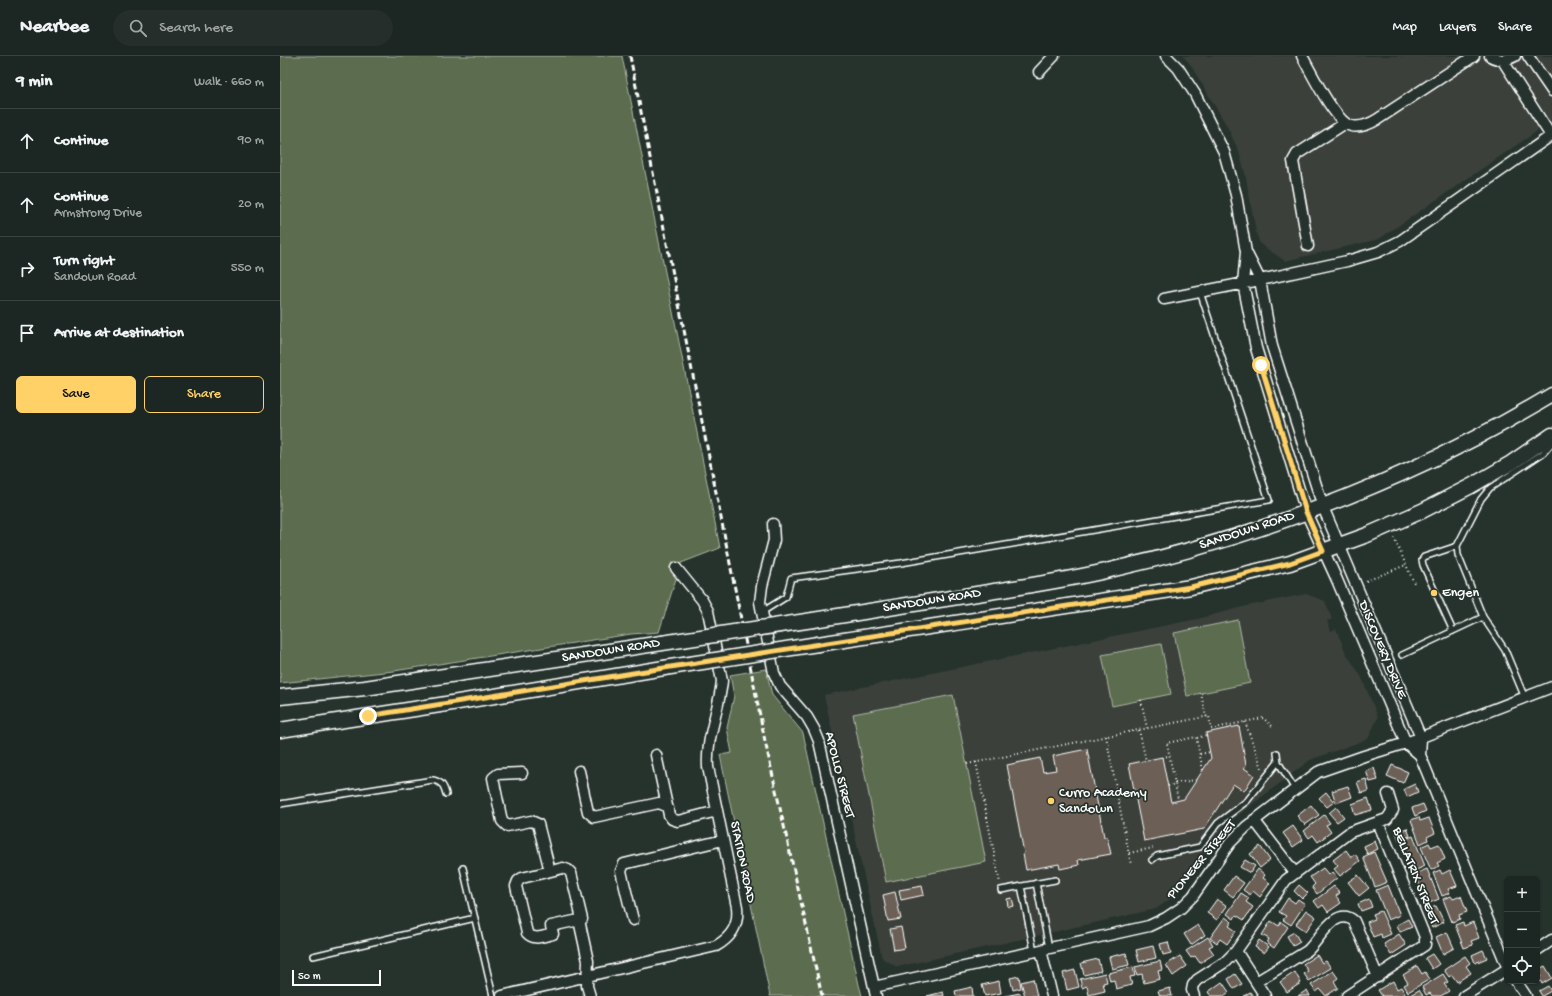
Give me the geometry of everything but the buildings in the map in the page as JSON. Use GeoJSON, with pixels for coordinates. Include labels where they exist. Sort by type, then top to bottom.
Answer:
{"type":"FeatureCollection","features":[{"type":"Feature","properties":{"kind":"main road","name":"SANDOWN ROAD"},"geometry":{"type":"LineString","coordinates":[[280,697],[373,687],[813,620],[1047,582],[1109,570],[1202,547],[1278,523],[1352,495],[1448,452],[1524,412],[1552,395]]}},
{"type":"Feature","properties":{"kind":"main road","name":"SANDOWN ROAD"},"geometry":{"type":"LineString","coordinates":[[280,730],[664,668],[1191,587],[1290,563],[1377,531],[1422,511],[1471,486],[1511,463],[1552,435]]}},
{"type":"Feature","properties":{"kind":"street"},"geometry":{"type":"LineString","coordinates":[[1039,72],[1054,56]]}},
{"type":"Feature","properties":{"kind":"street"},"geometry":{"type":"LineString","coordinates":[[1166,56],[1178,68],[1195,94],[1224,152],[1236,195],[1246,252]]}},
{"type":"Feature","properties":{"kind":"street"},"geometry":{"type":"LineString","coordinates":[[1302,56],[1336,115],[1344,124],[1352,127],[1369,124],[1474,56]]}},
{"type":"Feature","properties":{"kind":"street"},"geometry":{"type":"LineString","coordinates":[[1490,56],[1496,60],[1503,61],[1515,56]]}},
{"type":"Feature","properties":{"kind":"street"},"geometry":{"type":"LineString","coordinates":[[1528,56],[1552,91]]}},
{"type":"Feature","properties":{"kind":"street"},"geometry":{"type":"LineString","coordinates":[[1164,299],[1260,280],[1378,252],[1400,241],[1551,136],[1503,61]]}},
{"type":"Feature","properties":{"kind":"street"},"geometry":{"type":"LineString","coordinates":[[1308,246],[1293,161],[1297,154],[1344,124]]}},
{"type":"Feature","properties":{"kind":"street","name":"DISCOVERY DRIVE"},"geometry":{"type":"LineString","coordinates":[[1246,252],[1260,280],[1272,346],[1323,506],[1421,738],[1420,755],[1504,960]]}},
{"type":"Feature","properties":{"kind":"street","name":"DISCOVERY DRIVE"},"geometry":{"type":"LineString","coordinates":[[1246,252],[1243,283],[1261,365],[1306,512],[1337,580],[1406,743],[1420,755]]}},
{"type":"Feature","properties":{"kind":"street","name":"APOLLO STREET"},"geometry":{"type":"LineString","coordinates":[[773,524],[774,540],[762,586],[760,602],[774,673],[780,686],[807,717],[819,741],[875,991]]}},
{"type":"Feature","properties":{"kind":"street","name":"STATION ROAD"},"geometry":{"type":"LineString","coordinates":[[502,996],[716,946],[730,937],[734,930],[738,916],[708,767],[707,754],[722,681],[708,612],[702,600],[676,568]]}},
{"type":"Feature","properties":{"kind":"street","name":"PIONEER STREET"},"geometry":{"type":"LineString","coordinates":[[875,991],[1041,950],[1149,926],[1166,918],[1187,902],[1230,844],[1254,820],[1312,776],[1324,770],[1421,738],[1552,687]]}},
{"type":"Feature","properties":{"kind":"street"},"geometry":{"type":"LineString","coordinates":[[656,755],[670,817],[678,820],[717,811]]}},
{"type":"Feature","properties":{"kind":"street"},"geometry":{"type":"LineString","coordinates":[[579,771],[588,812],[594,817],[659,803],[668,808]]}},
{"type":"Feature","properties":{"kind":"street"},"geometry":{"type":"LineString","coordinates":[[522,773],[498,774],[493,778],[502,821],[507,826],[531,821],[538,824],[550,871]]}},
{"type":"Feature","properties":{"kind":"street"},"geometry":{"type":"LineString","coordinates":[[1194,996],[1192,990],[1193,985],[1197,980],[1225,962],[1236,951],[1286,880],[1350,832],[1388,818],[1392,810],[1388,794]]}},
{"type":"Feature","properties":{"kind":"street"},"geometry":{"type":"LineString","coordinates":[[1254,820],[1295,873]]}},
{"type":"Feature","properties":{"kind":"street","name":"BELLATRIX STREET"},"geometry":{"type":"LineString","coordinates":[[1347,996],[1423,947],[1425,942],[1425,937],[1378,822]]}},
{"type":"Feature","properties":{"kind":"street"},"geometry":{"type":"LineString","coordinates":[[633,920],[621,871],[624,864],[723,840]]}},
{"type":"Feature","properties":{"kind":"street"},"geometry":{"type":"LineString","coordinates":[[579,920],[551,926],[553,934],[536,938],[531,936],[527,933],[517,884],[522,878],[550,871],[565,868],[571,873],[582,919],[579,920],[588,961],[589,976],[587,986],[590,996]]}},
{"type":"Feature","properties":{"kind":"street"},"geometry":{"type":"LineString","coordinates":[[1256,982],[1307,951],[1313,946],[1332,922],[1342,916],[1350,918],[1354,921],[1378,976]]}},
{"type":"Feature","properties":{"kind":"street"},"geometry":{"type":"LineString","coordinates":[[1540,948],[1552,940]]}},
{"type":"Feature","properties":{"kind":"street"},"geometry":{"type":"LineString","coordinates":[[1041,950],[1052,996]]}},
{"type":"Feature","properties":{"kind":"street"},"geometry":{"type":"LineString","coordinates":[[1236,951],[1265,996]]}},
{"type":"Feature","properties":{"kind":"street"},"geometry":{"type":"LineString","coordinates":[[1464,996],[1504,969]]}},
{"type":"Feature","properties":{"kind":"street"},"geometry":{"type":"LineString","coordinates":[[1518,984],[1526,996]]}},
{"type":"Feature","properties":{"kind":"lane"},"geometry":{"type":"LineString","coordinates":[[762,612],[786,597],[791,578],[902,563],[1269,500],[1200,292]]}},
{"type":"Feature","properties":{"kind":"lane"},"geometry":{"type":"LineString","coordinates":[[1525,698],[1505,650],[1483,617],[1458,555],[1457,546],[1481,499],[1490,488],[1543,453],[1552,443]]}},
{"type":"Feature","properties":{"kind":"lane"},"geometry":{"type":"LineString","coordinates":[[1453,631],[1422,560],[1424,557],[1457,546]]}},
{"type":"Feature","properties":{"kind":"lane"},"geometry":{"type":"LineString","coordinates":[[1402,655],[1483,617]]}},
{"type":"Feature","properties":{"kind":"lane"},"geometry":{"type":"LineString","coordinates":[[1277,754],[1278,762],[1295,789]]}},
{"type":"Feature","properties":{"kind":"lane"},"geometry":{"type":"LineString","coordinates":[[1152,860],[1157,856],[1200,847],[1218,823],[1247,800],[1278,762]]}},
{"type":"Feature","properties":{"kind":"lane"},"geometry":{"type":"LineString","coordinates":[[280,804],[433,780],[442,784],[446,794]]}},
{"type":"Feature","properties":{"kind":"lane"},"geometry":{"type":"LineString","coordinates":[[463,868],[493,996]]}},
{"type":"Feature","properties":{"kind":"lane"},"geometry":{"type":"LineString","coordinates":[[1001,890],[1055,880]]}},
{"type":"Feature","properties":{"kind":"lane"},"geometry":{"type":"LineString","coordinates":[[1036,883],[1041,950]]}},
{"type":"Feature","properties":{"kind":"lane"},"geometry":{"type":"LineString","coordinates":[[1021,886],[1041,950]]}},
{"type":"Feature","properties":{"kind":"lane"},"geometry":{"type":"LineString","coordinates":[[313,956],[475,918]]}},
{"type":"Feature","properties":{"kind":"path"},"geometry":{"type":"LineString","coordinates":[[1394,538],[1415,585]]}},
{"type":"Feature","properties":{"kind":"path"},"geometry":{"type":"LineString","coordinates":[[1364,582],[1406,565]]}},
{"type":"Feature","properties":{"kind":"path"},"geometry":{"type":"LineString","coordinates":[[1201,693],[1206,716],[1209,716],[1211,729],[1263,718],[1272,726]]}},
{"type":"Feature","properties":{"kind":"path"},"geometry":{"type":"LineString","coordinates":[[1141,700],[1147,728]]}},
{"type":"Feature","properties":{"kind":"path"},"geometry":{"type":"LineString","coordinates":[[967,764],[1206,716]]}},
{"type":"Feature","properties":{"kind":"path"},"geometry":{"type":"LineString","coordinates":[[1245,722],[1266,778]]}},
{"type":"Feature","properties":{"kind":"path"},"geometry":{"type":"LineString","coordinates":[[1139,730],[1146,761]]}},
{"type":"Feature","properties":{"kind":"path"},"geometry":{"type":"LineString","coordinates":[[1167,743],[1206,735]]}},
{"type":"Feature","properties":{"kind":"path"},"geometry":{"type":"LineString","coordinates":[[1106,736],[1131,865]]}},
{"type":"Feature","properties":{"kind":"path"},"geometry":{"type":"LineString","coordinates":[[1196,737],[1200,754],[1210,752]]}},
{"type":"Feature","properties":{"kind":"path"},"geometry":{"type":"LineString","coordinates":[[1196,737],[1203,770]]}},
{"type":"Feature","properties":{"kind":"path"},"geometry":{"type":"LineString","coordinates":[[1167,743],[1175,784]]}},
{"type":"Feature","properties":{"kind":"path"},"geometry":{"type":"LineString","coordinates":[[1167,743],[1178,800]]}},
{"type":"Feature","properties":{"kind":"path"},"geometry":{"type":"LineString","coordinates":[[1162,757],[1169,756]]}},
{"type":"Feature","properties":{"kind":"path"},"geometry":{"type":"LineString","coordinates":[[976,762],[1001,890]]}},
{"type":"Feature","properties":{"kind":"path"},"geometry":{"type":"LineString","coordinates":[[1168,786],[1196,780]]}},
{"type":"Feature","properties":{"kind":"path"},"geometry":{"type":"LineString","coordinates":[[1096,794],[1116,790]]}},
{"type":"Feature","properties":{"kind":"path"},"geometry":{"type":"LineString","coordinates":[[1129,853],[1156,848]]}},
{"type":"Feature","properties":{"kind":"shaded area"},"geometry":{"type":"Polygon","coordinates":[[[1183,56],[1552,56],[1552,121],[1379,239],[1285,261],[1260,244],[1256,232],[1245,173],[1239,152],[1227,126],[1190,64],[1183,56]]]}},
{"type":"Feature","properties":{"kind":"shaded area","name":"Curro Academy Sandown"},"geometry":{"type":"Polygon","coordinates":[[[1306,594],[1325,601],[1332,619],[1327,621],[1331,631],[1336,629],[1346,653],[1361,676],[1378,717],[1368,739],[1310,760],[1224,826],[1173,897],[1156,909],[897,967],[882,958],[824,695],[1197,619],[1247,606],[1306,594]]]}},
{"type":"Feature","properties":{"kind":"green space"},"geometry":{"type":"Polygon","coordinates":[[[280,56],[622,56],[720,548],[681,563],[659,632],[631,634],[394,671],[280,683],[280,56]]]}},
{"type":"Feature","properties":{"kind":"green space"},"geometry":{"type":"Polygon","coordinates":[[[1238,620],[1250,683],[1187,696],[1174,633],[1238,620]]]}},
{"type":"Feature","properties":{"kind":"green space"},"geometry":{"type":"Polygon","coordinates":[[[1161,644],[1171,694],[1112,706],[1102,655],[1161,644]]]}},
{"type":"Feature","properties":{"kind":"green space"},"geometry":{"type":"Polygon","coordinates":[[[766,669],[772,695],[803,733],[862,996],[770,996],[720,755],[732,753],[727,728],[734,696],[730,675],[766,669]]]}},
{"type":"Feature","properties":{"kind":"green space"},"geometry":{"type":"Polygon","coordinates":[[[953,695],[986,862],[886,882],[853,714],[953,695]]]}},
{"type":"Feature","properties":{"kind":"railway"},"geometry":{"type":"LineString","coordinates":[[630,56],[765,741],[822,996]]}},
{"type":"Feature","properties":{"kind":"place","name":"Engen"},"geometry":{"type":"Point","coordinates":[1434,593]}},
{"type":"Feature","properties":{"kind":"place","name":"Curro Academy Sandown"},"geometry":{"type":"Point","coordinates":[1051,801]}},
{"type":"Feature","properties":{"kind":"route"},"geometry":{"type":"LineString","coordinates":[[368,716],[664,668],[1191,587],[1290,563],[1323,551],[1306,512],[1261,365]]}}]}
